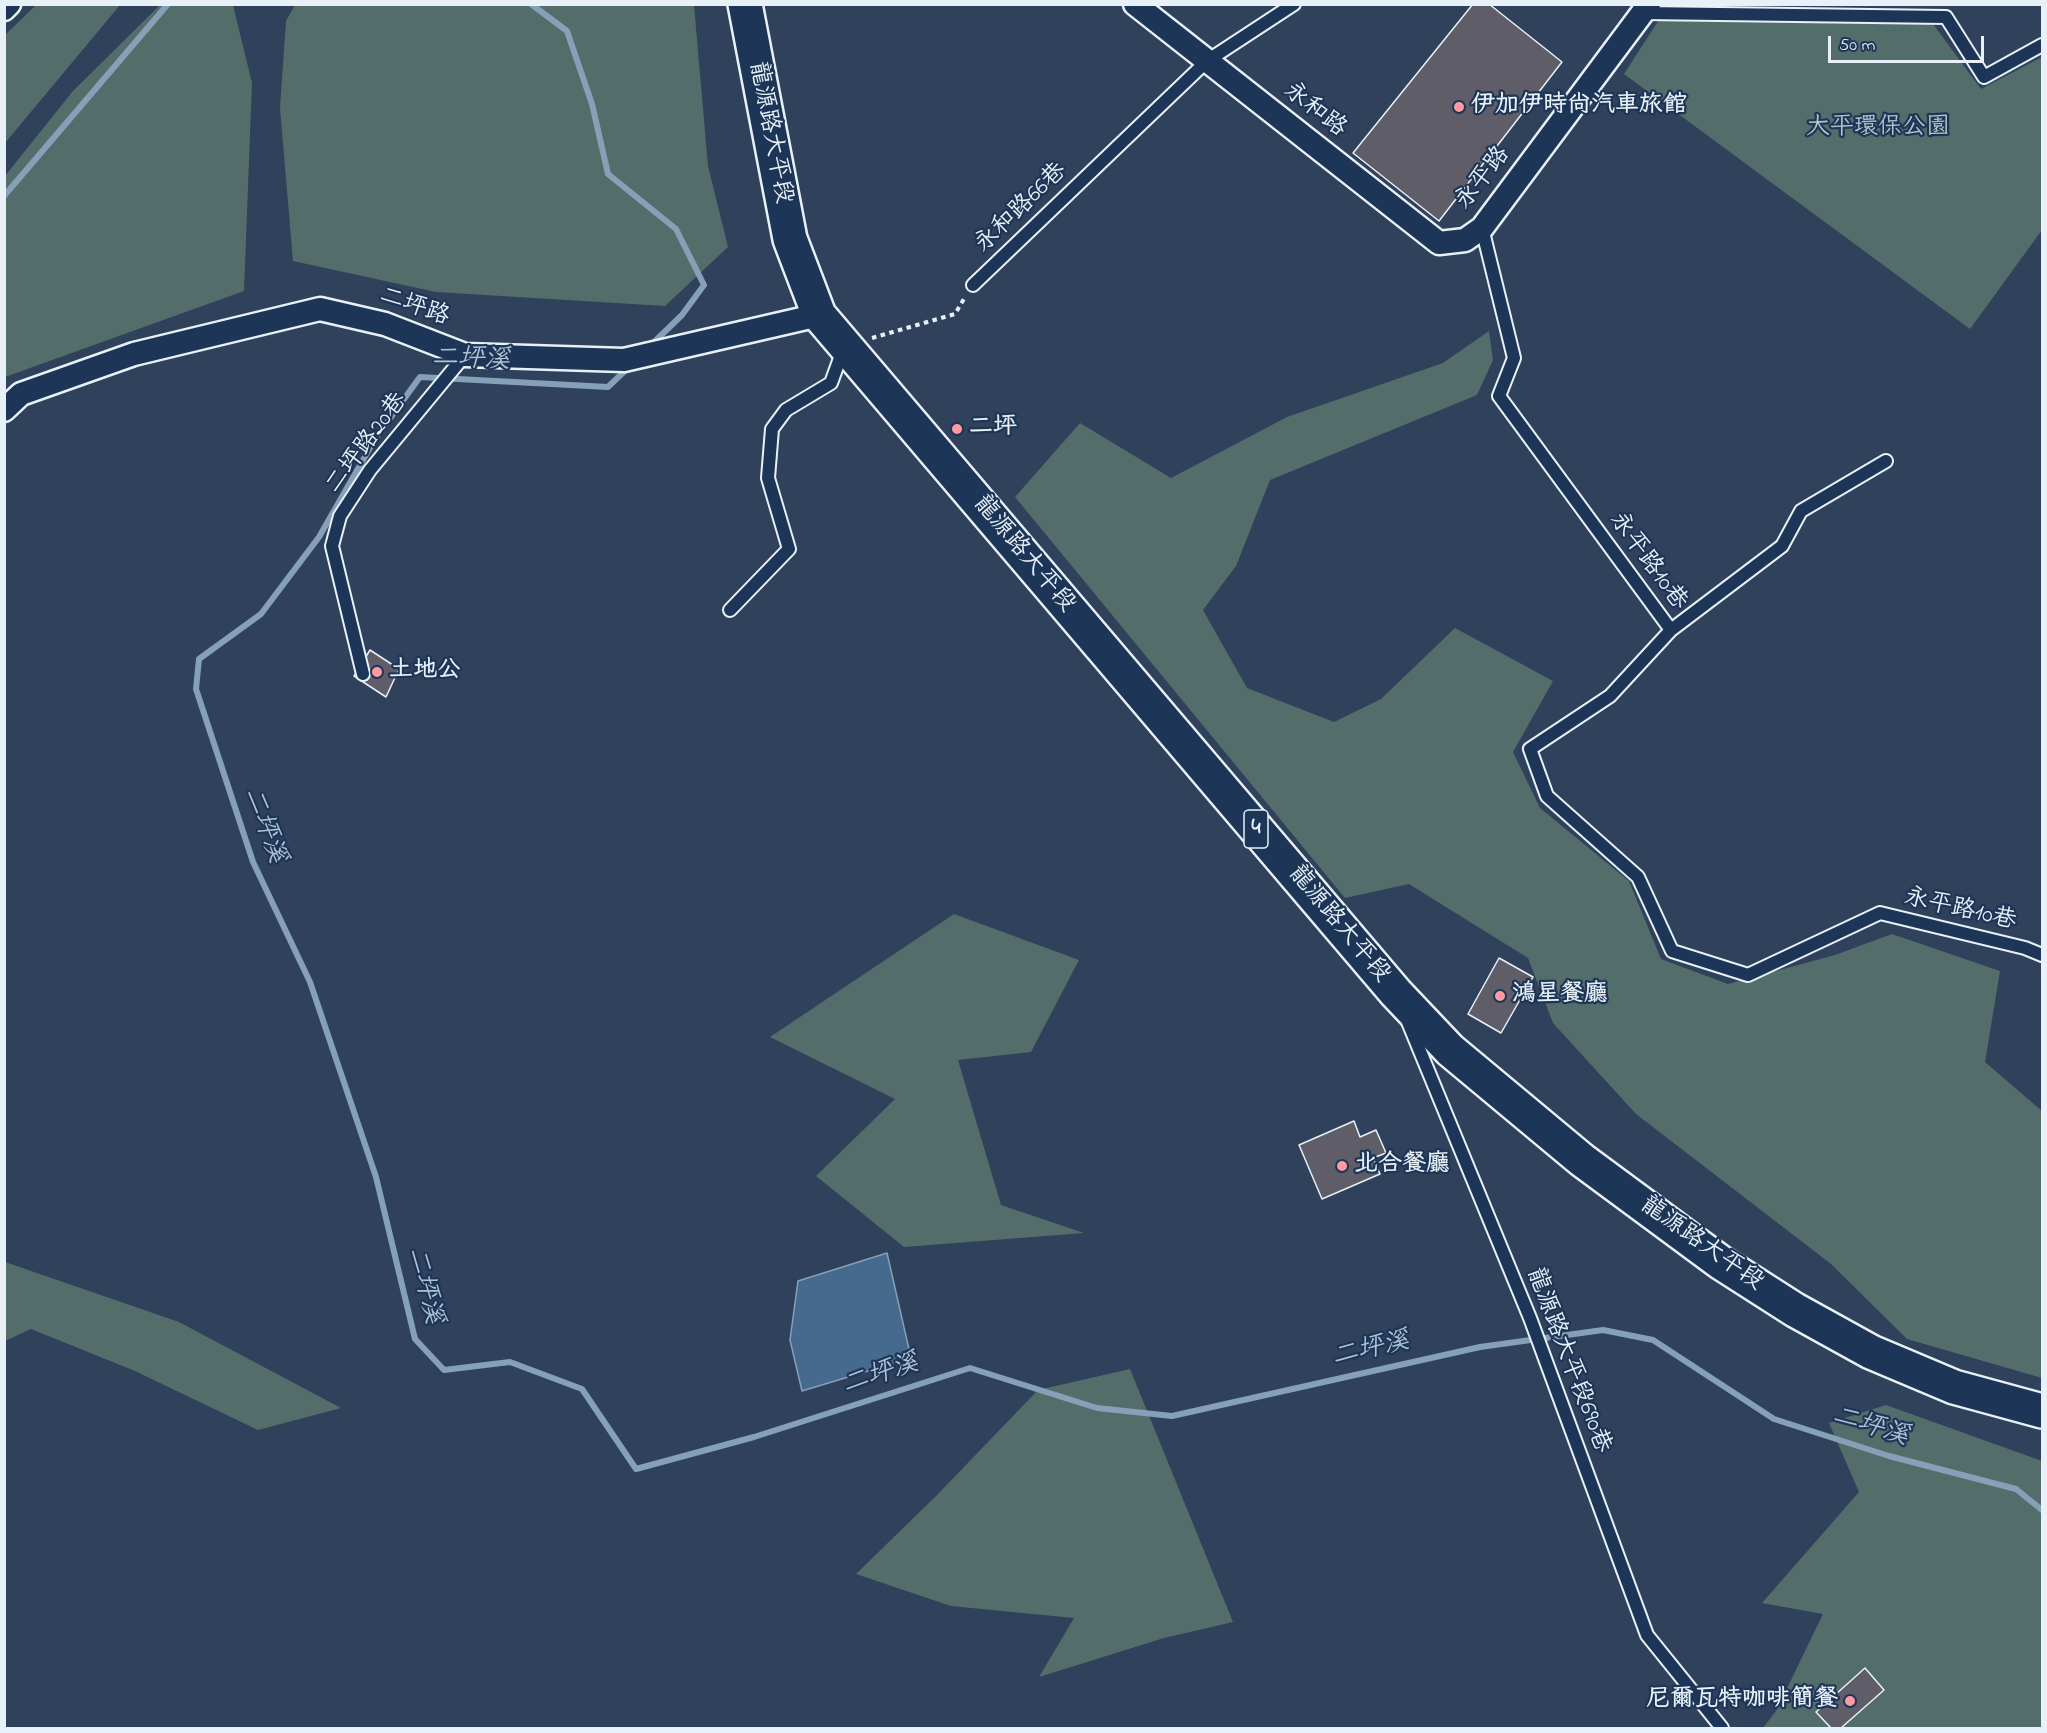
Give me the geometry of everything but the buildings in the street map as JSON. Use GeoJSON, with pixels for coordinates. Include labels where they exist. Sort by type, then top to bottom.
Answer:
{"type":"FeatureCollection","features":[{"type":"Feature","properties":{"kind":"main road","name":"龍源路大平段"},"geometry":{"type":"LineString","coordinates":[[744,4],[790,239],[819,315],[1396,993],[1450,1050],[1582,1160],[1720,1262],[1795,1310],[1871,1352],[1954,1387],[2043,1411]]}},
{"type":"Feature","properties":{"kind":"street"},"geometry":{"type":"LineString","coordinates":[[4,9],[9,4]]}},
{"type":"Feature","properties":{"kind":"street","name":"永和路"},"geometry":{"type":"LineString","coordinates":[[1135,4],[1439,243],[1474,234]]}},
{"type":"Feature","properties":{"kind":"street","name":"永平路"},"geometry":{"type":"LineString","coordinates":[[1474,234],[1646,9]]}},
{"type":"Feature","properties":{"kind":"street","name":"二坪路"},"geometry":{"type":"LineString","coordinates":[[4,411],[21,394],[134,354],[320,309],[385,324],[465,355],[624,360],[819,315]]}},
{"type":"Feature","properties":{"kind":"lane","name":"永和路66巷"},"geometry":{"type":"LineString","coordinates":[[973,285],[1208,62],[1294,4]]}},
{"type":"Feature","properties":{"kind":"lane"},"geometry":{"type":"LineString","coordinates":[[1646,9],[1946,18],[1984,76],[2043,45]]}},
{"type":"Feature","properties":{"kind":"lane","name":"永平路10巷"},"geometry":{"type":"LineString","coordinates":[[1474,234],[1514,358],[1499,396],[1671,630],[1610,696],[1530,749],[1547,795],[1638,877],[1672,951],[1749,975],[1880,913],[2025,948],[2043,956]]}},
{"type":"Feature","properties":{"kind":"lane"},"geometry":{"type":"LineString","coordinates":[[730,610],[789,549],[768,478],[772,429],[786,410],[831,383],[845,345]]}},
{"type":"Feature","properties":{"kind":"lane","name":"二坪路20巷"},"geometry":{"type":"LineString","coordinates":[[363,674],[332,546],[340,516],[370,470],[465,355]]}},
{"type":"Feature","properties":{"kind":"lane"},"geometry":{"type":"LineString","coordinates":[[4,418],[21,394]]}},
{"type":"Feature","properties":{"kind":"lane"},"geometry":{"type":"LineString","coordinates":[[1671,630],[1782,546],[1801,511],[1886,461]]}},
{"type":"Feature","properties":{"kind":"lane","name":"龍源路大平段690巷"},"geometry":{"type":"LineString","coordinates":[[1396,993],[1530,1318],[1647,1635],[1722,1728]]}},
{"type":"Feature","properties":{"kind":"path","name":"永和路66巷"},"geometry":{"type":"LineString","coordinates":[[845,345],[956,314],[973,285]]}},
{"type":"Feature","properties":{"kind":"green space"},"geometry":{"type":"Polygon","coordinates":[[[36,5],[120,5],[5,143],[5,35],[36,5]]]}},
{"type":"Feature","properties":{"kind":"green space"},"geometry":{"type":"Polygon","coordinates":[[[160,5],[233,5],[252,83],[244,291],[5,377],[5,176],[73,91],[160,5]]]}},
{"type":"Feature","properties":{"kind":"green space"},"geometry":{"type":"Polygon","coordinates":[[[295,5],[694,5],[708,166],[728,247],[665,306],[436,292],[293,261],[280,108],[286,21],[295,5]]]}},
{"type":"Feature","properties":{"kind":"green space","name":"大平環保公園"},"geometry":{"type":"Polygon","coordinates":[[[1662,15],[1933,24],[1981,89],[2042,57],[2042,230],[1970,329],[1624,74],[1662,15]]]}},
{"type":"Feature","properties":{"kind":"green space"},"geometry":{"type":"Polygon","coordinates":[[[1489,331],[1493,360],[1477,395],[1270,480],[1236,566],[1203,610],[1247,688],[1334,722],[1381,699],[1455,628],[1553,681],[1513,752],[1540,808],[1629,881],[1661,959],[1728,984],[1835,955],[1892,934],[2000,971],[1985,1062],[2042,1111],[2042,1378],[1907,1339],[1831,1264],[1636,1114],[1553,1023],[1528,958],[1409,884],[1345,898],[1015,497],[1080,423],[1171,478],[1287,417],[1443,363],[1489,331]]]}},
{"type":"Feature","properties":{"kind":"green space"},"geometry":{"type":"Polygon","coordinates":[[[954,914],[1079,960],[1031,1052],[958,1060],[1001,1205],[1084,1233],[904,1247],[816,1176],[895,1099],[770,1037],[954,914]]]}},
{"type":"Feature","properties":{"kind":"green space"},"geometry":{"type":"Polygon","coordinates":[[[5,1262],[179,1322],[341,1408],[258,1430],[135,1371],[31,1329],[5,1341],[5,1262]]]}},
{"type":"Feature","properties":{"kind":"green space"},"geometry":{"type":"Polygon","coordinates":[[[1130,1369],[1233,1622],[1164,1638],[1039,1677],[1074,1618],[951,1606],[856,1574],[937,1495],[1038,1390],[1130,1369]]]}},
{"type":"Feature","properties":{"kind":"green space"},"geometry":{"type":"Polygon","coordinates":[[[1886,1405],[2042,1461],[2042,1728],[1763,1728],[1776,1711],[1823,1614],[1762,1603],[1859,1492],[1829,1423],[1886,1405]]]}},
{"type":"Feature","properties":{"kind":"water"},"geometry":{"type":"Polygon","coordinates":[[[887,1253],[911,1358],[802,1391],[790,1340],[798,1281],[887,1253]]]}},
{"type":"Feature","properties":{"kind":"waterway"},"geometry":{"type":"LineString","coordinates":[[4,196],[168,4]]}},
{"type":"Feature","properties":{"kind":"waterway","name":"二坪溪"},"geometry":{"type":"LineString","coordinates":[[531,4],[567,31],[592,104],[608,174],[676,229],[704,285],[682,315],[650,346]]}},
{"type":"Feature","properties":{"kind":"waterway","name":"二坪溪"},"geometry":{"type":"LineString","coordinates":[[630,366],[608,387],[420,377],[375,439],[319,537],[261,614],[199,659],[196,689],[253,862],[310,982],[376,1177],[415,1339],[444,1370],[510,1362],[582,1389],[636,1469],[754,1437],[970,1368],[1097,1408],[1172,1416],[1480,1347],[1603,1330],[1653,1340],[1774,1419],[1889,1456],[2016,1489],[2042,1510]]}},
{"type":"Feature","properties":{"kind":"place","name":"伊加伊時尚汽車旅館"},"geometry":{"type":"Point","coordinates":[1459,107]}},
{"type":"Feature","properties":{"kind":"place","name":"二坪"},"geometry":{"type":"Point","coordinates":[957,429]}},
{"type":"Feature","properties":{"kind":"place","name":"土地公"},"geometry":{"type":"Point","coordinates":[377,672]}},
{"type":"Feature","properties":{"kind":"place","name":"鴻星餐廳"},"geometry":{"type":"Point","coordinates":[1500,996]}},
{"type":"Feature","properties":{"kind":"place","name":"北合餐廳"},"geometry":{"type":"Point","coordinates":[1342,1166]}},
{"type":"Feature","properties":{"kind":"place","name":"尼爾瓦特咖啡簡餐"},"geometry":{"type":"Point","coordinates":[1850,1701]}}]}
